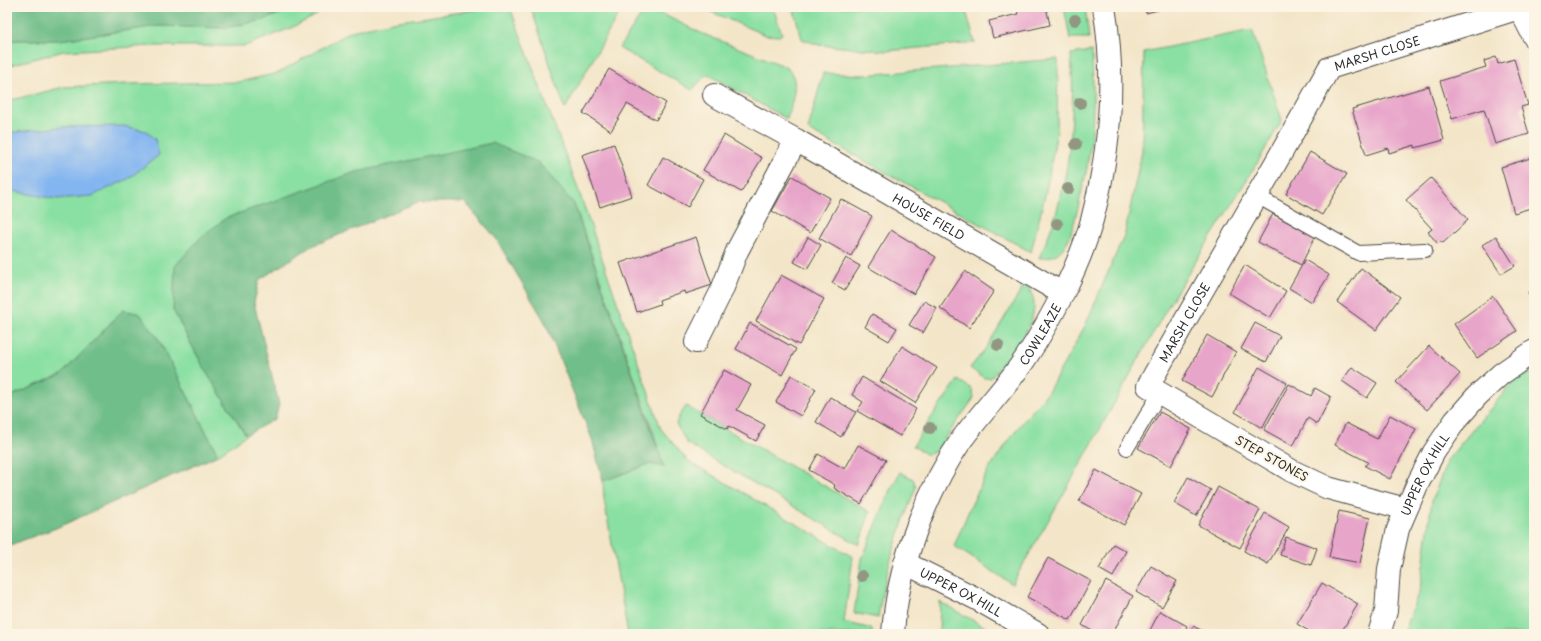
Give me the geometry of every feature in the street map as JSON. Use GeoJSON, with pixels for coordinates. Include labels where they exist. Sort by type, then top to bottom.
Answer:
{"type":"FeatureCollection","features":[{"type":"Feature","properties":{"kind":"street","name":"COWLEAZE"},"geometry":{"type":"LineString","coordinates":[[893,634],[898,595],[905,563],[920,518],[961,441],[1024,360],[1050,318],[1081,251],[1092,222],[1106,160],[1110,121],[1109,43],[1104,7]]}},
{"type":"Feature","properties":{"kind":"street"},"geometry":{"type":"LineString","coordinates":[[1519,7],[1533,34]]}},
{"type":"Feature","properties":{"kind":"street","name":"MARSH CLOSE"},"geometry":{"type":"LineString","coordinates":[[1154,390],[1214,268],[1257,196],[1329,68],[1519,7]]}},
{"type":"Feature","properties":{"kind":"street","name":"HOUSE FIELD"},"geometry":{"type":"LineString","coordinates":[[714,95],[796,140],[1062,293]]}},
{"type":"Feature","properties":{"kind":"street"},"geometry":{"type":"LineString","coordinates":[[696,342],[722,290],[737,251],[796,140]]}},
{"type":"Feature","properties":{"kind":"street","name":"UPPER OX HILL"},"geometry":{"type":"LineString","coordinates":[[1379,634],[1386,611],[1389,569],[1398,529],[1406,509],[1434,452],[1454,421],[1477,396],[1501,374],[1534,351]]}},
{"type":"Feature","properties":{"kind":"street","name":"STEP STONES"},"geometry":{"type":"LineString","coordinates":[[1154,390],[1292,471],[1328,488],[1406,509]]}},
{"type":"Feature","properties":{"kind":"street","name":"UPPER OX HILL"},"geometry":{"type":"LineString","coordinates":[[905,563],[977,599],[1038,634]]}},
{"type":"Feature","properties":{"kind":"lane"},"geometry":{"type":"LineString","coordinates":[[1257,196],[1358,253],[1425,250]]}},
{"type":"Feature","properties":{"kind":"lane"},"geometry":{"type":"LineString","coordinates":[[1127,448],[1154,390]]}},
{"type":"Feature","properties":{"kind":"green space"},"geometry":{"type":"Polygon","coordinates":[[[7,7],[297,7],[263,20],[225,28],[158,26],[60,40],[16,40],[7,42],[7,7]]]}},
{"type":"Feature","properties":{"kind":"green space"},"geometry":{"type":"Polygon","coordinates":[[[297,7],[326,7],[315,16],[291,28],[245,46],[152,46],[64,51],[7,66],[7,42],[16,40],[60,40],[158,26],[225,28],[263,20],[297,7]]]}},
{"type":"Feature","properties":{"kind":"green space"},"geometry":{"type":"Polygon","coordinates":[[[700,7],[773,7],[782,34],[779,36],[765,35],[700,7]]]}},
{"type":"Feature","properties":{"kind":"green space"},"geometry":{"type":"Polygon","coordinates":[[[793,7],[965,7],[975,43],[886,51],[819,45],[802,39],[793,7]]]}},
{"type":"Feature","properties":{"kind":"green space"},"geometry":{"type":"Polygon","coordinates":[[[1064,7],[1085,7],[1089,38],[1070,38],[1064,7]]]}},
{"type":"Feature","properties":{"kind":"green space"},"geometry":{"type":"Polygon","coordinates":[[[531,8],[622,8],[565,109],[531,8]]]}},
{"type":"Feature","properties":{"kind":"green space"},"geometry":{"type":"Polygon","coordinates":[[[482,9],[511,10],[576,183],[661,429],[688,461],[853,557],[844,622],[872,629],[872,634],[628,634],[604,499],[603,481],[649,464],[663,466],[654,434],[574,204],[493,143],[356,173],[226,218],[173,310],[205,370],[246,435],[218,455],[159,340],[140,314],[123,310],[62,374],[7,398],[7,101],[64,87],[126,84],[239,82],[278,73],[351,31],[392,22],[482,9]]]}},
{"type":"Feature","properties":{"kind":"green space"},"geometry":{"type":"Polygon","coordinates":[[[656,11],[703,34],[787,68],[792,74],[794,80],[794,93],[787,119],[707,74],[692,90],[619,48],[642,14],[656,11]]]}},
{"type":"Feature","properties":{"kind":"green space"},"geometry":{"type":"Polygon","coordinates":[[[1252,30],[1282,120],[1256,165],[1171,301],[1012,584],[954,546],[988,470],[1017,429],[1048,392],[1085,326],[1125,233],[1142,151],[1144,52],[1252,30]]]}},
{"type":"Feature","properties":{"kind":"green space"},"geometry":{"type":"Polygon","coordinates":[[[1092,51],[1092,134],[1087,167],[1078,208],[1071,234],[1063,248],[1052,256],[1039,258],[1049,234],[1064,184],[1071,132],[1071,54],[1092,51]]]}},
{"type":"Feature","properties":{"kind":"green space"},"geometry":{"type":"Polygon","coordinates":[[[1058,59],[1057,131],[1046,191],[1031,252],[808,130],[823,73],[864,75],[1058,59]]]}},
{"type":"Feature","properties":{"kind":"green space"},"geometry":{"type":"Polygon","coordinates":[[[492,143],[538,162],[574,204],[664,467],[649,464],[603,481],[592,439],[545,322],[495,237],[465,202],[418,202],[310,247],[259,280],[254,303],[279,404],[275,419],[246,435],[205,370],[173,310],[175,266],[202,236],[226,218],[356,172],[492,143]]]}},
{"type":"Feature","properties":{"kind":"green space"},"geometry":{"type":"Polygon","coordinates":[[[1025,284],[1032,295],[1034,307],[1031,320],[1025,333],[1008,358],[991,378],[984,378],[970,368],[986,348],[1025,284]]]}},
{"type":"Feature","properties":{"kind":"green space"},"geometry":{"type":"Polygon","coordinates":[[[123,310],[140,314],[159,340],[218,455],[56,528],[7,546],[7,398],[62,374],[123,310]]]}},
{"type":"Feature","properties":{"kind":"green space"},"geometry":{"type":"Polygon","coordinates":[[[1534,371],[1534,634],[1402,634],[1420,589],[1432,500],[1448,459],[1513,382],[1534,371]]]}},
{"type":"Feature","properties":{"kind":"green space"},"geometry":{"type":"Polygon","coordinates":[[[958,380],[972,389],[974,398],[936,451],[928,455],[913,446],[958,380]]]}},
{"type":"Feature","properties":{"kind":"green space"},"geometry":{"type":"Polygon","coordinates":[[[686,406],[870,512],[859,545],[687,443],[676,424],[686,406]]]}},
{"type":"Feature","properties":{"kind":"green space"},"geometry":{"type":"Polygon","coordinates":[[[900,472],[913,479],[916,487],[893,551],[884,584],[878,618],[854,613],[862,559],[887,498],[900,472]]]}},
{"type":"Feature","properties":{"kind":"green space"},"geometry":{"type":"Polygon","coordinates":[[[940,602],[998,634],[939,634],[940,602]]]}},
{"type":"Feature","properties":{"kind":"water"},"geometry":{"type":"Polygon","coordinates":[[[124,126],[146,131],[155,139],[159,155],[128,179],[92,196],[56,199],[7,190],[7,133],[61,127],[124,126]]]}},
{"type":"Feature","properties":{"kind":"building"},"geometry":{"type":"Polygon","coordinates":[[[1016,7],[1046,7],[1050,25],[993,38],[989,21],[1018,14],[1016,7]]]}},
{"type":"Feature","properties":{"kind":"building"},"geometry":{"type":"Polygon","coordinates":[[[1144,7],[1166,7],[1166,8],[1146,13],[1144,7]]]}},
{"type":"Feature","properties":{"kind":"building"},"geometry":{"type":"Polygon","coordinates":[[[1496,57],[1498,64],[1514,59],[1528,105],[1521,107],[1529,134],[1495,144],[1484,109],[1452,119],[1440,81],[1486,67],[1484,61],[1496,57]]]}},
{"type":"Feature","properties":{"kind":"building"},"geometry":{"type":"Polygon","coordinates":[[[609,69],[666,103],[656,120],[627,104],[611,131],[583,113],[609,69]]]}},
{"type":"Feature","properties":{"kind":"building"},"geometry":{"type":"Polygon","coordinates":[[[1429,86],[1444,140],[1415,148],[1415,145],[1389,153],[1388,148],[1366,155],[1352,109],[1429,86]]]}},
{"type":"Feature","properties":{"kind":"building"},"geometry":{"type":"Polygon","coordinates":[[[724,135],[762,158],[741,192],[703,170],[724,135]]]}},
{"type":"Feature","properties":{"kind":"building"},"geometry":{"type":"Polygon","coordinates":[[[614,144],[632,196],[600,207],[582,155],[614,144]]]}},
{"type":"Feature","properties":{"kind":"building"},"geometry":{"type":"Polygon","coordinates":[[[1310,152],[1347,174],[1322,215],[1286,194],[1310,152]]]}},
{"type":"Feature","properties":{"kind":"building"},"geometry":{"type":"Polygon","coordinates":[[[663,157],[703,179],[688,207],[648,185],[663,157]]]}},
{"type":"Feature","properties":{"kind":"building"},"geometry":{"type":"Polygon","coordinates":[[[1534,157],[1534,207],[1514,213],[1501,167],[1534,157]]]}},
{"type":"Feature","properties":{"kind":"building"},"geometry":{"type":"Polygon","coordinates":[[[792,176],[830,198],[810,233],[772,211],[792,176]]]}},
{"type":"Feature","properties":{"kind":"building"},"geometry":{"type":"Polygon","coordinates":[[[1431,178],[1468,220],[1443,243],[1441,241],[1438,244],[1428,232],[1432,229],[1406,200],[1431,178]]]}},
{"type":"Feature","properties":{"kind":"building"},"geometry":{"type":"Polygon","coordinates":[[[841,199],[872,216],[851,256],[819,238],[841,199]]]}},
{"type":"Feature","properties":{"kind":"building"},"geometry":{"type":"Polygon","coordinates":[[[1273,214],[1315,237],[1301,265],[1258,242],[1273,214]]]}},
{"type":"Feature","properties":{"kind":"building"},"geometry":{"type":"Polygon","coordinates":[[[891,230],[936,257],[914,294],[868,267],[891,230]]]}},
{"type":"Feature","properties":{"kind":"building"},"geometry":{"type":"Polygon","coordinates":[[[1496,236],[1515,266],[1501,274],[1482,245],[1496,236]]]}},
{"type":"Feature","properties":{"kind":"building"},"geometry":{"type":"Polygon","coordinates":[[[696,237],[712,285],[685,294],[684,291],[659,300],[660,304],[637,312],[620,263],[696,237]]]}},
{"type":"Feature","properties":{"kind":"building"},"geometry":{"type":"Polygon","coordinates":[[[808,237],[821,245],[807,269],[794,262],[808,237]]]}},
{"type":"Feature","properties":{"kind":"building"},"geometry":{"type":"Polygon","coordinates":[[[846,258],[860,266],[845,290],[832,283],[846,258]]]}},
{"type":"Feature","properties":{"kind":"building"},"geometry":{"type":"Polygon","coordinates":[[[1305,260],[1329,275],[1312,302],[1289,288],[1305,260]]]}},
{"type":"Feature","properties":{"kind":"building"},"geometry":{"type":"Polygon","coordinates":[[[1245,265],[1286,291],[1270,318],[1229,293],[1245,265]]]}},
{"type":"Feature","properties":{"kind":"building"},"geometry":{"type":"Polygon","coordinates":[[[1361,268],[1400,297],[1376,330],[1337,302],[1361,268]]]}},
{"type":"Feature","properties":{"kind":"building"},"geometry":{"type":"Polygon","coordinates":[[[965,271],[994,291],[969,328],[940,308],[965,271]]]}},
{"type":"Feature","properties":{"kind":"building"},"geometry":{"type":"Polygon","coordinates":[[[781,275],[824,299],[799,345],[756,321],[781,275]]]}},
{"type":"Feature","properties":{"kind":"building"},"geometry":{"type":"Polygon","coordinates":[[[1534,290],[1534,306],[1528,292],[1534,290]]]}},
{"type":"Feature","properties":{"kind":"building"},"geometry":{"type":"Polygon","coordinates":[[[1493,296],[1517,331],[1477,358],[1454,324],[1493,296]]]}},
{"type":"Feature","properties":{"kind":"building"},"geometry":{"type":"Polygon","coordinates":[[[924,301],[937,308],[923,333],[909,325],[924,301]]]}},
{"type":"Feature","properties":{"kind":"building"},"geometry":{"type":"Polygon","coordinates":[[[872,314],[897,328],[889,341],[865,327],[872,314]]]}},
{"type":"Feature","properties":{"kind":"building"},"geometry":{"type":"Polygon","coordinates":[[[750,323],[796,349],[782,375],[736,349],[750,323]]]}},
{"type":"Feature","properties":{"kind":"building"},"geometry":{"type":"Polygon","coordinates":[[[1255,323],[1280,336],[1266,362],[1241,349],[1255,323]]]}},
{"type":"Feature","properties":{"kind":"building"},"geometry":{"type":"Polygon","coordinates":[[[1207,335],[1236,352],[1212,397],[1182,381],[1207,335]]]}},
{"type":"Feature","properties":{"kind":"building"},"geometry":{"type":"Polygon","coordinates":[[[902,346],[937,368],[915,403],[880,381],[902,346]]]}},
{"type":"Feature","properties":{"kind":"building"},"geometry":{"type":"Polygon","coordinates":[[[1429,346],[1460,374],[1427,410],[1396,382],[1429,346]]]}},
{"type":"Feature","properties":{"kind":"building"},"geometry":{"type":"Polygon","coordinates":[[[1259,367],[1287,383],[1262,428],[1235,412],[1259,367]]]}},
{"type":"Feature","properties":{"kind":"building"},"geometry":{"type":"Polygon","coordinates":[[[1352,367],[1377,383],[1367,398],[1342,381],[1352,367]]]}},
{"type":"Feature","properties":{"kind":"building"},"geometry":{"type":"Polygon","coordinates":[[[724,370],[751,385],[737,410],[765,425],[756,441],[729,426],[727,429],[700,414],[724,370]]]}},
{"type":"Feature","properties":{"kind":"building"},"geometry":{"type":"Polygon","coordinates":[[[791,375],[816,389],[801,416],[776,402],[791,375]]]}},
{"type":"Feature","properties":{"kind":"building"},"geometry":{"type":"Polygon","coordinates":[[[862,377],[916,409],[900,436],[857,411],[863,402],[852,395],[862,377]]]}},
{"type":"Feature","properties":{"kind":"building"},"geometry":{"type":"Polygon","coordinates":[[[1289,384],[1311,396],[1315,388],[1331,397],[1317,424],[1308,418],[1293,446],[1264,430],[1289,384]]]}},
{"type":"Feature","properties":{"kind":"building"},"geometry":{"type":"Polygon","coordinates":[[[830,397],[856,412],[841,437],[816,422],[830,397]]]}},
{"type":"Feature","properties":{"kind":"building"},"geometry":{"type":"Polygon","coordinates":[[[1160,412],[1191,429],[1171,466],[1138,448],[1160,412]]]}},
{"type":"Feature","properties":{"kind":"building"},"geometry":{"type":"Polygon","coordinates":[[[1390,415],[1416,429],[1390,479],[1365,466],[1368,462],[1335,445],[1346,423],[1377,439],[1390,415]]]}},
{"type":"Feature","properties":{"kind":"building"},"geometry":{"type":"Polygon","coordinates":[[[858,445],[886,460],[861,504],[834,488],[835,485],[809,470],[818,454],[845,469],[858,445]]]}},
{"type":"Feature","properties":{"kind":"building"},"geometry":{"type":"Polygon","coordinates":[[[1096,470],[1141,494],[1124,525],[1079,501],[1096,470]]]}},
{"type":"Feature","properties":{"kind":"building"},"geometry":{"type":"Polygon","coordinates":[[[1188,477],[1211,490],[1196,516],[1174,503],[1188,477]]]}},
{"type":"Feature","properties":{"kind":"building"},"geometry":{"type":"Polygon","coordinates":[[[1218,487],[1260,510],[1240,548],[1198,525],[1218,487]]]}},
{"type":"Feature","properties":{"kind":"building"},"geometry":{"type":"Polygon","coordinates":[[[1339,511],[1370,518],[1360,563],[1329,557],[1339,511]]]}},
{"type":"Feature","properties":{"kind":"building"},"geometry":{"type":"Polygon","coordinates":[[[1265,513],[1289,527],[1268,564],[1244,551],[1265,513]]]}},
{"type":"Feature","properties":{"kind":"building"},"geometry":{"type":"Polygon","coordinates":[[[1286,537],[1317,548],[1311,565],[1280,555],[1286,537]]]}},
{"type":"Feature","properties":{"kind":"building"},"geometry":{"type":"Polygon","coordinates":[[[1113,544],[1126,551],[1113,577],[1099,569],[1113,544]]]}},
{"type":"Feature","properties":{"kind":"building"},"geometry":{"type":"Polygon","coordinates":[[[1048,558],[1091,581],[1070,620],[1027,597],[1048,558]]]}},
{"type":"Feature","properties":{"kind":"building"},"geometry":{"type":"Polygon","coordinates":[[[1151,566],[1177,581],[1162,607],[1136,592],[1151,566]]]}},
{"type":"Feature","properties":{"kind":"building"},"geometry":{"type":"Polygon","coordinates":[[[1106,581],[1133,596],[1112,634],[1097,634],[1082,625],[1106,581]]]}},
{"type":"Feature","properties":{"kind":"building"},"geometry":{"type":"Polygon","coordinates":[[[1322,583],[1358,604],[1340,634],[1314,634],[1297,624],[1322,583]]]}},
{"type":"Feature","properties":{"kind":"building"},"geometry":{"type":"Polygon","coordinates":[[[1160,611],[1187,626],[1183,634],[1148,634],[1160,611]]]}},
{"type":"Feature","properties":{"kind":"building"},"geometry":{"type":"Polygon","coordinates":[[[1193,626],[1208,634],[1189,634],[1193,626]]]}}]}
